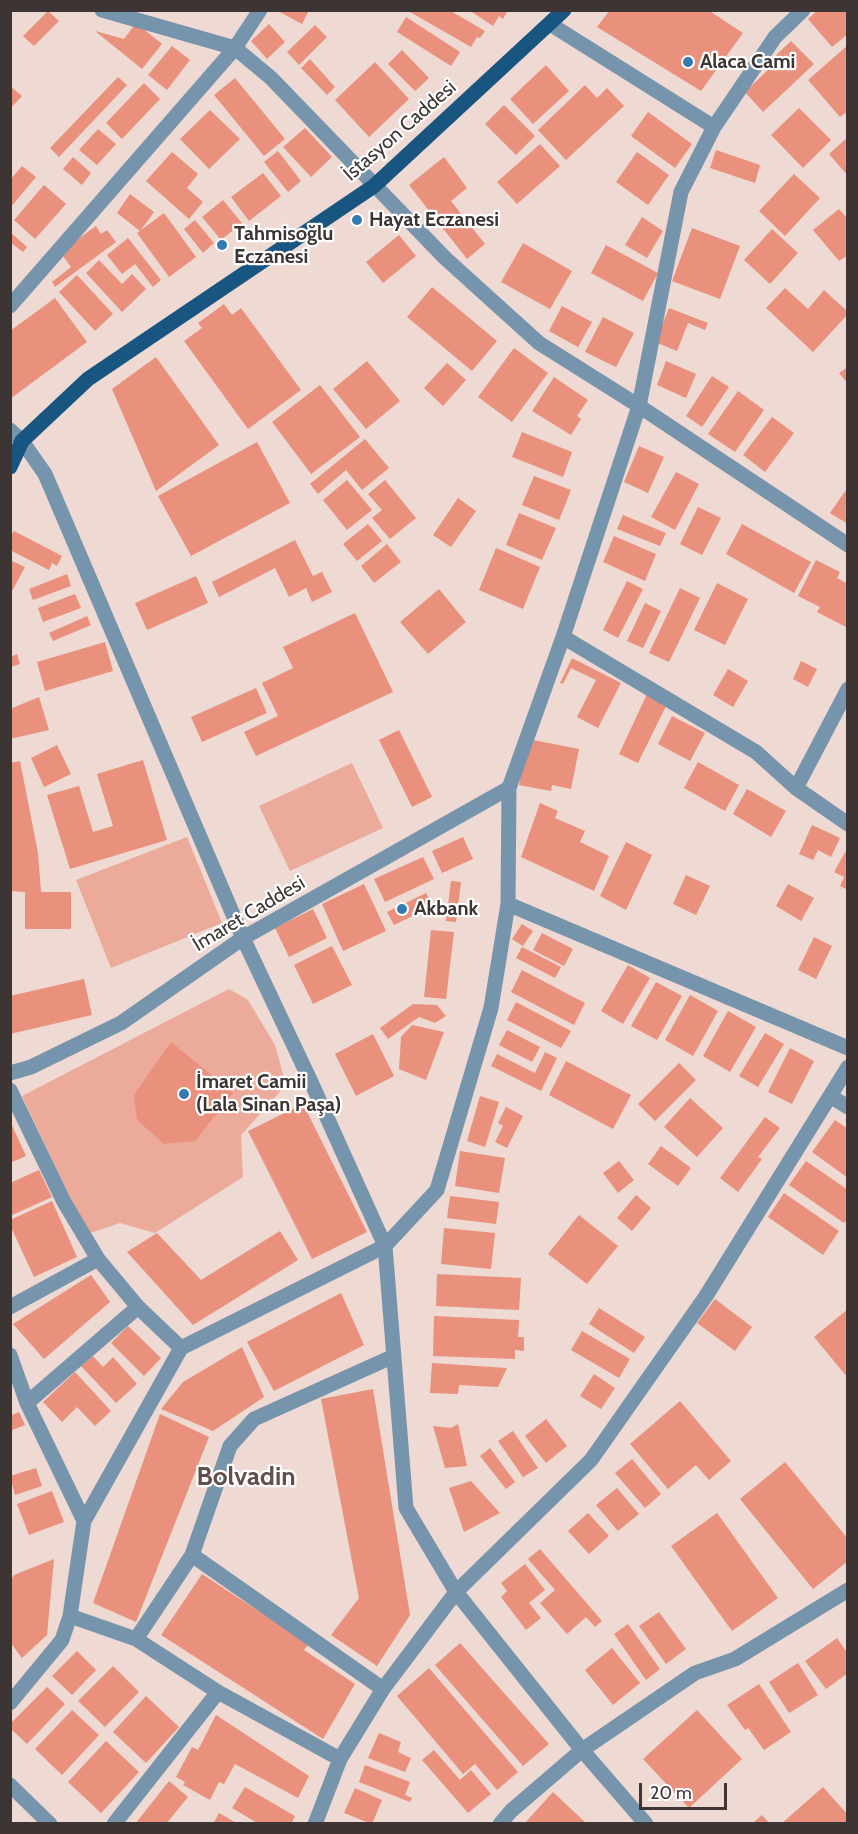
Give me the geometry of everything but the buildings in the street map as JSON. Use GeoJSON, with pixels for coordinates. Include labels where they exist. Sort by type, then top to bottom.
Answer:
{"type":"FeatureCollection","features":[{"type":"Feature","properties":{"kind":"main road","name":"İstasyon Caddesi"},"geometry":{"type":"LineString","coordinates":[[22,441],[88,379],[374,186],[564,10]]}},
{"type":"Feature","properties":{"kind":"main road"},"geometry":{"type":"LineString","coordinates":[[10,467],[22,441]]}},
{"type":"Feature","properties":{"kind":"street"},"geometry":{"type":"LineString","coordinates":[[102,10],[235,48],[272,78],[445,258],[540,343],[848,545]]}},
{"type":"Feature","properties":{"kind":"street"},"geometry":{"type":"LineString","coordinates":[[10,306],[235,48],[261,10]]}},
{"type":"Feature","properties":{"kind":"street"},"geometry":{"type":"LineString","coordinates":[[10,1703],[62,1640],[70,1616],[84,1521],[181,1348],[385,1246],[437,1190],[491,1008],[508,904],[509,788],[563,637],[639,406],[681,192],[714,126],[775,37],[803,10]]}},
{"type":"Feature","properties":{"kind":"street"},"geometry":{"type":"LineString","coordinates":[[550,24],[714,126]]}},
{"type":"Feature","properties":{"kind":"street"},"geometry":{"type":"LineString","coordinates":[[10,430],[22,441],[45,474],[243,938],[385,1246],[406,1508],[456,1592],[582,1750],[646,1824]]}},
{"type":"Feature","properties":{"kind":"street"},"geometry":{"type":"LineString","coordinates":[[563,637],[756,752],[796,788],[848,824]]}},
{"type":"Feature","properties":{"kind":"street"},"geometry":{"type":"LineString","coordinates":[[796,788],[848,689]]}},
{"type":"Feature","properties":{"kind":"street","name":"İmaret Caddesi"},"geometry":{"type":"LineString","coordinates":[[10,1073],[32,1067],[121,1023],[243,938],[509,788]]}},
{"type":"Feature","properties":{"kind":"street"},"geometry":{"type":"LineString","coordinates":[[508,904],[848,1048]]}},
{"type":"Feature","properties":{"kind":"street"},"geometry":{"type":"LineString","coordinates":[[315,1824],[340,1759],[383,1689],[456,1592],[591,1460],[706,1296],[848,1068]]}},
{"type":"Feature","properties":{"kind":"street"},"geometry":{"type":"LineString","coordinates":[[10,1090],[64,1202],[98,1259],[138,1307],[181,1348]]}},
{"type":"Feature","properties":{"kind":"street"},"geometry":{"type":"LineString","coordinates":[[830,1096],[848,1107]]}},
{"type":"Feature","properties":{"kind":"street"},"geometry":{"type":"LineString","coordinates":[[10,1307],[98,1259]]}},
{"type":"Feature","properties":{"kind":"street"},"geometry":{"type":"LineString","coordinates":[[27,1403],[138,1307]]}},
{"type":"Feature","properties":{"kind":"street"},"geometry":{"type":"LineString","coordinates":[[10,1355],[27,1403],[84,1521]]}},
{"type":"Feature","properties":{"kind":"street"},"geometry":{"type":"LineString","coordinates":[[136,1639],[192,1555],[230,1446],[254,1419],[394,1356]]}},
{"type":"Feature","properties":{"kind":"street"},"geometry":{"type":"LineString","coordinates":[[192,1555],[383,1689]]}},
{"type":"Feature","properties":{"kind":"street"},"geometry":{"type":"LineString","coordinates":[[500,1824],[511,1811],[582,1750],[695,1673],[735,1659],[848,1590]]}},
{"type":"Feature","properties":{"kind":"street"},"geometry":{"type":"LineString","coordinates":[[70,1616],[136,1639],[218,1692],[340,1759]]}},
{"type":"Feature","properties":{"kind":"street"},"geometry":{"type":"LineString","coordinates":[[114,1824],[218,1692]]}},
{"type":"Feature","properties":{"kind":"street"},"geometry":{"type":"LineString","coordinates":[[10,1785],[50,1824]]}},
{"type":"Feature","properties":{"kind":"shaded area"},"geometry":{"type":"Polygon","coordinates":[[[352,763],[383,828],[290,871],[259,806],[352,763]]]}},
{"type":"Feature","properties":{"kind":"shaded area"},"geometry":{"type":"Polygon","coordinates":[[[187,837],[222,923],[111,968],[76,880],[187,837]]]}},
{"type":"Feature","properties":{"kind":"shaded area"},"geometry":{"type":"Polygon","coordinates":[[[229,989],[248,1000],[275,1045],[286,1085],[241,1135],[243,1177],[155,1233],[120,1223],[87,1234],[22,1096],[229,989]]]}},
{"type":"Feature","properties":{"kind":"place","name":"Alaca Cami"},"geometry":{"type":"Point","coordinates":[688,62]}},
{"type":"Feature","properties":{"kind":"place","name":"Hayat Eczanesi"},"geometry":{"type":"Point","coordinates":[357,220]}},
{"type":"Feature","properties":{"kind":"place","name":"Tahmisoğlu Eczanesi"},"geometry":{"type":"Point","coordinates":[222,245]}},
{"type":"Feature","properties":{"kind":"place","name":"Akbank"},"geometry":{"type":"Point","coordinates":[402,909]}},
{"type":"Feature","properties":{"kind":"place","name":"İmaret Camii (Lala Sinan Paşa)"},"geometry":{"type":"Point","coordinates":[184,1094]}},
{"type":"Feature","properties":{"kind":"district","name":"Bolvadin"},"geometry":{"type":"Point","coordinates":[246,1477]}}]}
